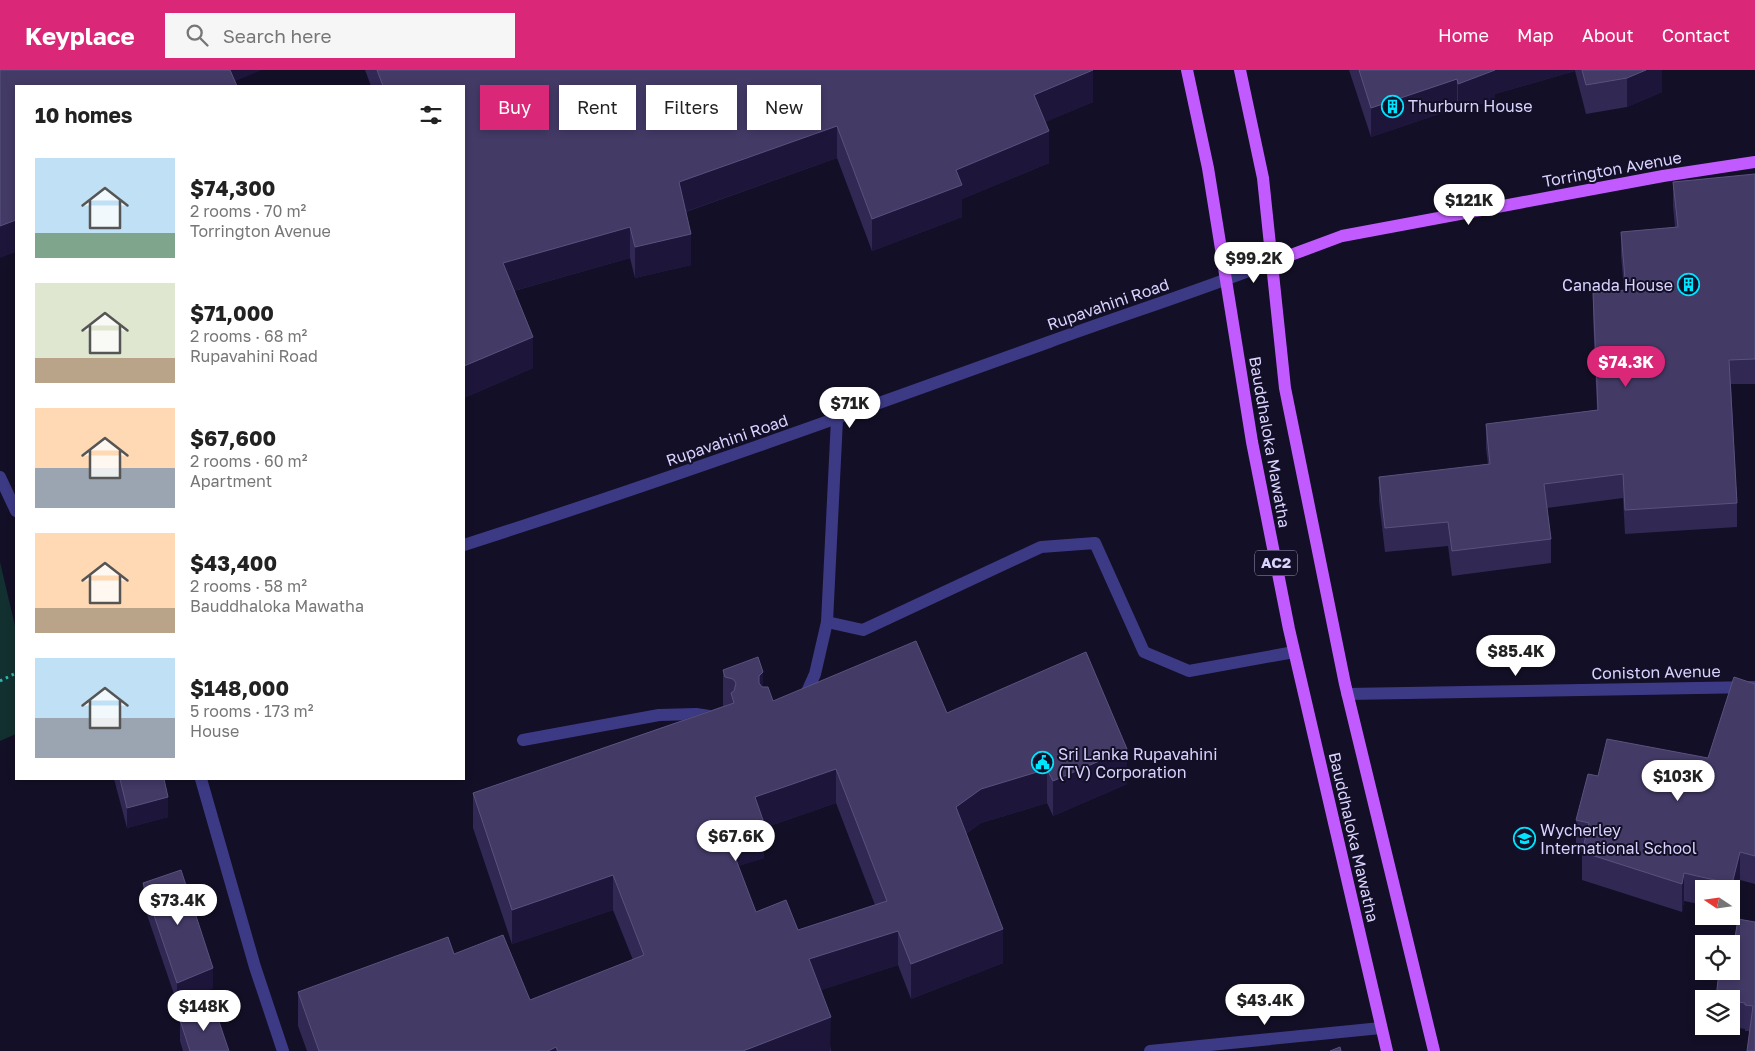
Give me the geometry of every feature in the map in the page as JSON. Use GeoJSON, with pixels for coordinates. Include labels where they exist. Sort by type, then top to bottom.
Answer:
{"type":"FeatureCollection","features":[{"type":"Feature","properties":{"kind":"main road","name":"Bauddhaloka Mawatha"},"geometry":{"type":"LineString","coordinates":[[1187,70],[1208,168],[1252,442],[1294,652],[1387,1051]]}},
{"type":"Feature","properties":{"kind":"main road","name":"Bauddhaloka Mawatha"},"geometry":{"type":"LineString","coordinates":[[1240,70],[1263,178],[1285,388],[1347,694],[1434,1051]]}},
{"type":"Feature","properties":{"kind":"main road","name":"Torrington Avenue"},"geometry":{"type":"LineString","coordinates":[[1272,262],[1342,236],[1653,178],[1755,162]]}},
{"type":"Feature","properties":{"kind":"street","name":"Rupavahini Road"},"geometry":{"type":"LineString","coordinates":[[465,545],[587,506],[837,419],[1272,262]]}},
{"type":"Feature","properties":{"kind":"street"},"geometry":{"type":"LineString","coordinates":[[790,702],[806,694],[815,674],[827,622],[837,419]]}},
{"type":"Feature","properties":{"kind":"street"},"geometry":{"type":"LineString","coordinates":[[0,477],[15,509]]}},
{"type":"Feature","properties":{"kind":"street"},"geometry":{"type":"LineString","coordinates":[[827,622],[863,630],[1041,547],[1095,543],[1144,652],[1189,671],[1294,652]]}},
{"type":"Feature","properties":{"kind":"street","name":"Coniston Avenue"},"geometry":{"type":"LineString","coordinates":[[1347,694],[1755,687]]}},
{"type":"Feature","properties":{"kind":"street"},"geometry":{"type":"LineString","coordinates":[[522,740],[659,715],[696,714],[728,720]]}},
{"type":"Feature","properties":{"kind":"street"},"geometry":{"type":"LineString","coordinates":[[201,780],[255,967],[283,1051]]}},
{"type":"Feature","properties":{"kind":"street"},"geometry":{"type":"LineString","coordinates":[[1150,1051],[1381,1028]]}},
{"type":"Feature","properties":{"kind":"path"},"geometry":{"type":"LineString","coordinates":[[0,681],[15,674]]}},
{"type":"Feature","properties":{"kind":"green space"},"geometry":{"type":"Polygon","coordinates":[[[0,562],[15,626],[15,734],[0,741],[0,562]]]}},
{"type":"Feature","properties":{"kind":"building"},"geometry":{"type":"Polygon","coordinates":[[[0,70],[230,70],[237,85],[15,85],[15,220],[0,226],[0,70]]]}},
{"type":"Feature","properties":{"kind":"building"},"geometry":{"type":"Polygon","coordinates":[[[377,70],[1093,70],[1034,95],[1049,131],[956,170],[962,185],[872,219],[837,126],[679,182],[691,234],[635,247],[630,227],[503,263],[533,337],[465,366],[465,85],[383,85],[377,70]]]}},
{"type":"Feature","properties":{"kind":"building"},"geometry":{"type":"Polygon","coordinates":[[[1359,70],[1495,70],[1458,84],[1457,79],[1371,108],[1359,70]]]}},
{"type":"Feature","properties":{"kind":"building"},"geometry":{"type":"Polygon","coordinates":[[[1582,70],[1646,70],[1627,78],[1586,85],[1582,70]]]}},
{"type":"Feature","properties":{"kind":"building"},"geometry":{"type":"Polygon","coordinates":[[[1755,174],[1755,359],[1729,360],[1737,503],[1625,510],[1623,474],[1544,484],[1551,539],[1452,551],[1448,522],[1385,528],[1379,477],[1490,464],[1486,424],[1598,410],[1593,293],[1626,290],[1621,232],[1678,227],[1673,182],[1755,174]]]}},
{"type":"Feature","properties":{"kind":"building"},"geometry":{"type":"Polygon","coordinates":[[[916,641],[947,713],[1086,652],[1127,749],[1053,781],[1047,769],[981,789],[956,807],[1003,929],[911,964],[898,931],[809,959],[831,1017],[743,1051],[558,1051],[556,1047],[548,1051],[319,1051],[298,992],[448,937],[454,954],[503,935],[530,1000],[644,955],[613,875],[512,910],[473,793],[734,703],[731,693],[734,691],[736,683],[733,679],[725,677],[723,670],[758,657],[763,672],[759,676],[759,683],[762,687],[768,687],[773,701],[916,641]],[[836,769],[755,797],[764,823],[727,836],[756,912],[786,900],[798,930],[887,901],[836,769]]]}},
{"type":"Feature","properties":{"kind":"building"},"geometry":{"type":"Polygon","coordinates":[[[1734,677],[1755,684],[1755,856],[1740,852],[1733,880],[1715,880],[1684,873],[1682,884],[1582,852],[1589,823],[1576,820],[1588,774],[1598,776],[1607,739],[1708,758],[1734,677]]]}},
{"type":"Feature","properties":{"kind":"building"},"geometry":{"type":"Polygon","coordinates":[[[120,780],[164,780],[168,797],[127,808],[120,780]]]}},
{"type":"Feature","properties":{"kind":"building"},"geometry":{"type":"Polygon","coordinates":[[[181,870],[213,968],[177,983],[143,883],[181,870]]]}},
{"type":"Feature","properties":{"kind":"building"},"geometry":{"type":"Polygon","coordinates":[[[1740,919],[1755,922],[1755,1051],[1747,1051],[1753,1006],[1740,1002],[1740,990],[1717,990],[1718,980],[1740,980],[1740,935],[1735,935],[1737,925],[1740,925],[1740,919]]]}},
{"type":"Feature","properties":{"kind":"building"},"geometry":{"type":"Polygon","coordinates":[[[214,1007],[229,1051],[190,1051],[180,1020],[214,1007]]]}},
{"type":"Feature","properties":{"kind":"building"},"geometry":{"type":"Polygon","coordinates":[[[1340,1047],[1341,1051],[1330,1051],[1340,1047]]]}},
{"type":"Feature","properties":{"kind":"place","name":"Thurburn House"},"geometry":{"type":"Point","coordinates":[1392,106]}},
{"type":"Feature","properties":{"kind":"place","name":"Canada House"},"geometry":{"type":"Point","coordinates":[1689,285]}},
{"type":"Feature","properties":{"kind":"place","name":"Sri Lanka Rupavahini (TV) Corporation"},"geometry":{"type":"Point","coordinates":[1042,763]}},
{"type":"Feature","properties":{"kind":"place","name":"Wycherley International School"},"geometry":{"type":"Point","coordinates":[1524,839]}}]}
